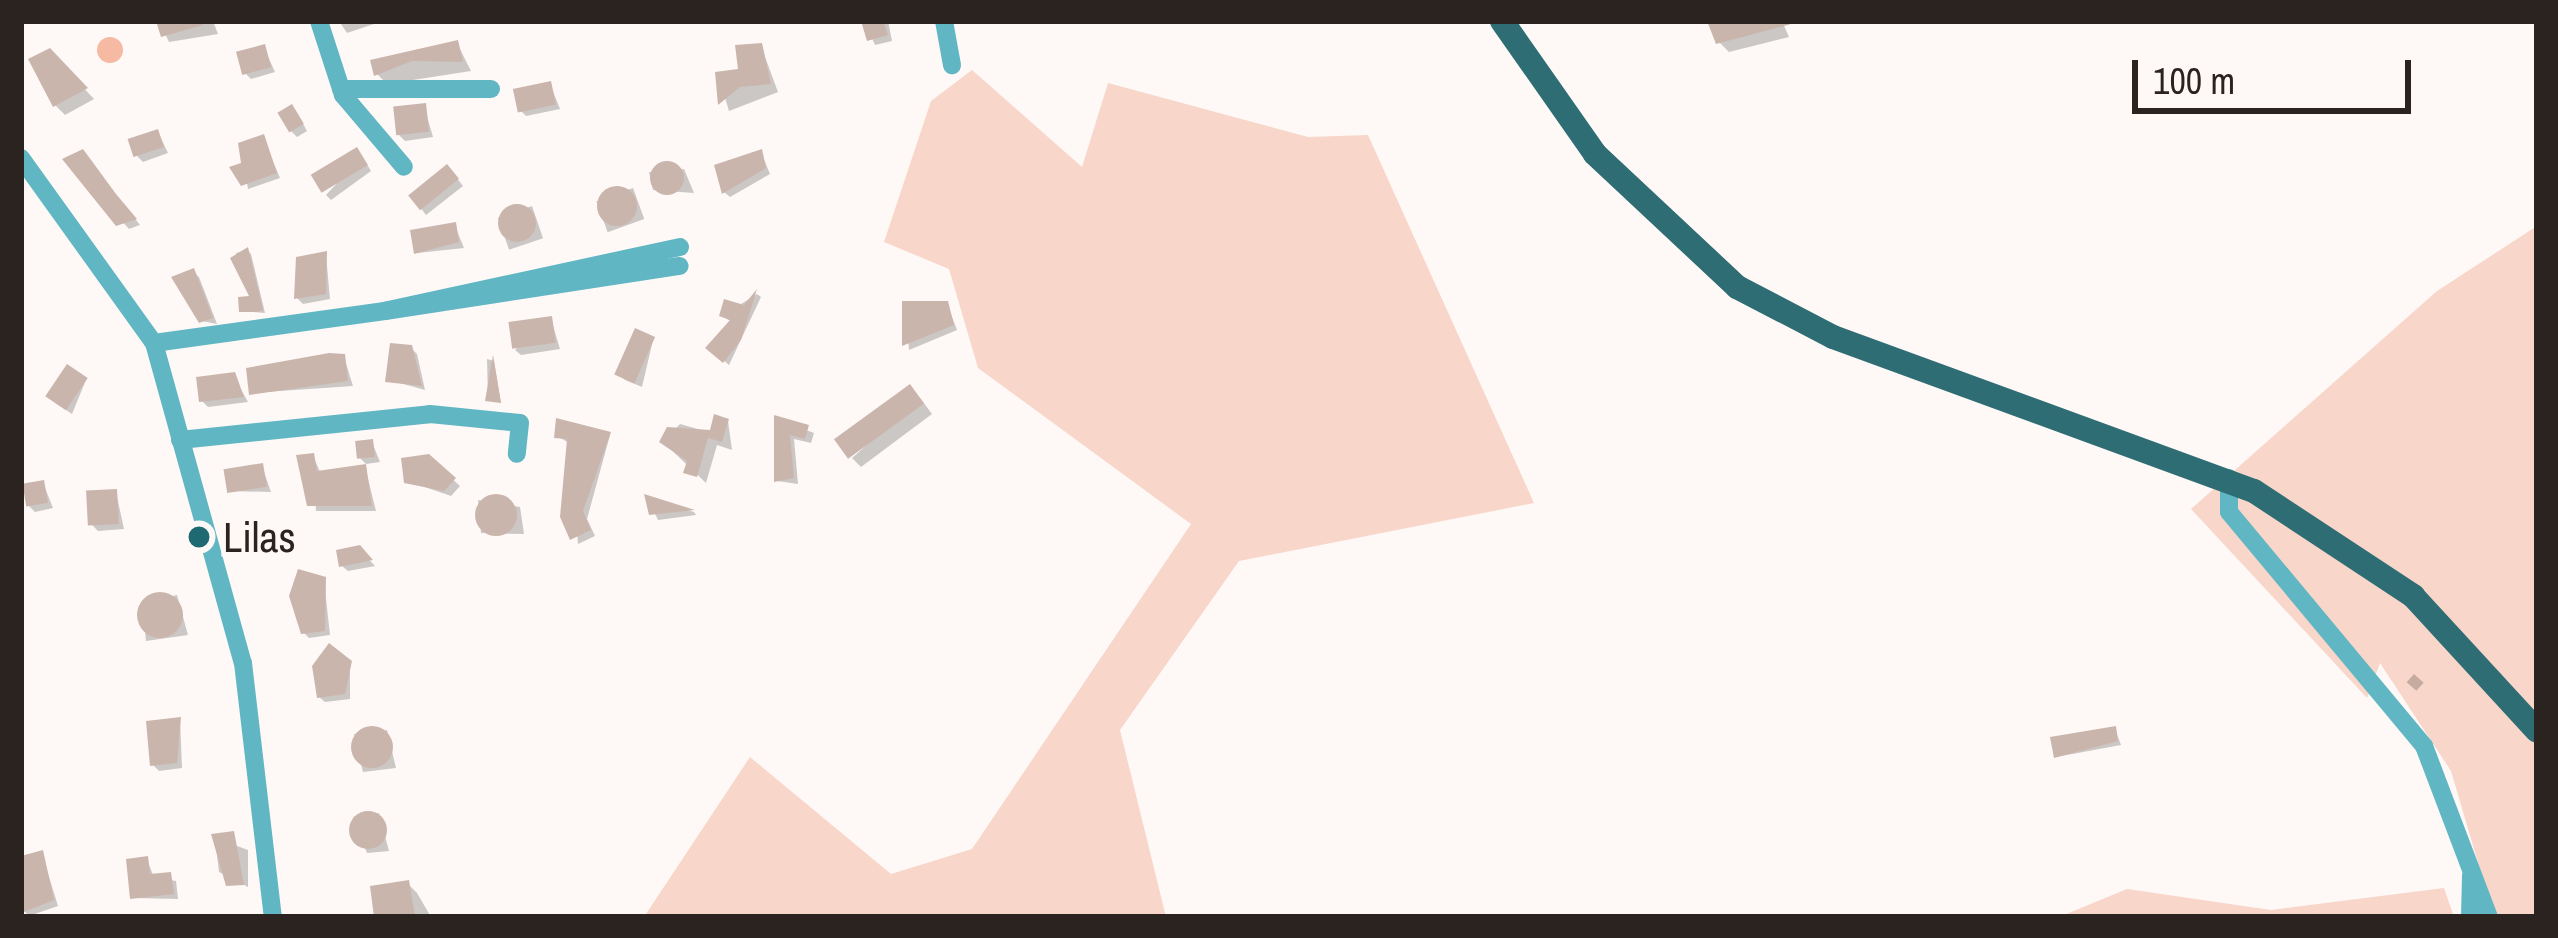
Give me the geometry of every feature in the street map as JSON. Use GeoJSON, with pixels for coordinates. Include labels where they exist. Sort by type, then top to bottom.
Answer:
{"type":"FeatureCollection","features":[{"type":"Feature","properties":{"kind":"main road"},"geometry":{"type":"LineString","coordinates":[[1502,21],[1594,154],[1737,287],[1833,337],[2230,478],[2413,596],[2537,731]]}},
{"type":"Feature","properties":{"kind":"street"},"geometry":{"type":"LineString","coordinates":[[319,21],[341,88],[404,167]]}},
{"type":"Feature","properties":{"kind":"street"},"geometry":{"type":"LineString","coordinates":[[944,21],[952,65]]}},
{"type":"Feature","properties":{"kind":"street"},"geometry":{"type":"LineString","coordinates":[[341,88],[490,89]]}},
{"type":"Feature","properties":{"kind":"street"},"geometry":{"type":"LineString","coordinates":[[21,158],[154,343],[243,663],[273,917]]}},
{"type":"Feature","properties":{"kind":"street"},"geometry":{"type":"LineString","coordinates":[[154,343],[385,310],[680,256]]}},
{"type":"Feature","properties":{"kind":"street"},"geometry":{"type":"LineString","coordinates":[[179,440],[430,414],[520,423],[517,454]]}},
{"type":"Feature","properties":{"kind":"street"},"geometry":{"type":"LineString","coordinates":[[2230,478],[2229,512],[2395,698],[2472,864],[2489,917]]}},
{"type":"Feature","properties":{"kind":"street"},"geometry":{"type":"LineString","coordinates":[[2470,917],[2472,864]]}},
{"type":"Feature","properties":{"kind":"shaded area"},"geometry":{"type":"Polygon","coordinates":[[[110,37],[123,50],[110,63],[97,50],[110,37]]]}},
{"type":"Feature","properties":{"kind":"shaded area"},"geometry":{"type":"Polygon","coordinates":[[[972,70],[1082,167],[1108,83],[1308,137],[1368,135],[1534,503],[1239,561],[1120,730],[1166,917],[644,917],[750,757],[891,874],[972,849],[1191,524],[978,368],[949,269],[884,242],[931,101],[972,70]]]}},
{"type":"Feature","properties":{"kind":"shaded area"},"geometry":{"type":"Polygon","coordinates":[[[2537,226],[2537,917],[2494,917],[2451,771],[2380,663],[2367,698],[2191,509],[2437,291],[2537,226]]]}},
{"type":"Feature","properties":{"kind":"shaded area"},"geometry":{"type":"Polygon","coordinates":[[[2444,888],[2454,917],[2059,917],[2127,889],[2271,910],[2444,888]]]}},
{"type":"Feature","properties":{"kind":"building"},"geometry":{"type":"Polygon","coordinates":[[[156,21],[202,21],[203,25],[161,37],[156,21]]]}},
{"type":"Feature","properties":{"kind":"building"},"geometry":{"type":"Polygon","coordinates":[[[861,21],[883,21],[888,35],[867,41],[861,21]]]}},
{"type":"Feature","properties":{"kind":"building"},"geometry":{"type":"Polygon","coordinates":[[[1707,21],[1794,21],[1795,23],[1716,44],[1707,21]]]}},
{"type":"Feature","properties":{"kind":"building"},"geometry":{"type":"Polygon","coordinates":[[[458,40],[463,62],[412,61],[374,76],[370,60],[458,40]]]}},
{"type":"Feature","properties":{"kind":"building"},"geometry":{"type":"Polygon","coordinates":[[[762,43],[771,84],[740,87],[718,105],[715,72],[738,69],[735,45],[762,43]]]}},
{"type":"Feature","properties":{"kind":"building"},"geometry":{"type":"Polygon","coordinates":[[[265,44],[271,67],[242,75],[236,52],[265,44]]]}},
{"type":"Feature","properties":{"kind":"building"},"geometry":{"type":"Polygon","coordinates":[[[50,48],[88,88],[53,107],[28,59],[50,48]]]}},
{"type":"Feature","properties":{"kind":"building"},"geometry":{"type":"Polygon","coordinates":[[[551,81],[556,104],[518,113],[513,89],[551,81]]]}},
{"type":"Feature","properties":{"kind":"building"},"geometry":{"type":"Polygon","coordinates":[[[426,103],[429,132],[396,135],[393,106],[426,103]]]}},
{"type":"Feature","properties":{"kind":"building"},"geometry":{"type":"Polygon","coordinates":[[[292,104],[304,124],[289,132],[277,113],[292,104]]]}},
{"type":"Feature","properties":{"kind":"building"},"geometry":{"type":"Polygon","coordinates":[[[158,129],[164,147],[133,157],[128,139],[158,129]]]}},
{"type":"Feature","properties":{"kind":"building"},"geometry":{"type":"Polygon","coordinates":[[[264,134],[277,173],[241,186],[229,167],[241,163],[238,143],[264,134]]]}},
{"type":"Feature","properties":{"kind":"building"},"geometry":{"type":"Polygon","coordinates":[[[357,147],[368,165],[322,193],[311,175],[357,147]]]}},
{"type":"Feature","properties":{"kind":"building"},"geometry":{"type":"Polygon","coordinates":[[[83,149],[137,219],[116,226],[62,159],[83,149]]]}},
{"type":"Feature","properties":{"kind":"building"},"geometry":{"type":"Polygon","coordinates":[[[762,149],[766,168],[722,194],[714,165],[762,149]]]}},
{"type":"Feature","properties":{"kind":"building"},"geometry":{"type":"Polygon","coordinates":[[[667,161],[679,166],[684,178],[679,190],[667,195],[655,190],[650,178],[655,166],[667,161]]]}},
{"type":"Feature","properties":{"kind":"building"},"geometry":{"type":"Polygon","coordinates":[[[447,164],[459,179],[420,210],[408,195],[447,164]]]}},
{"type":"Feature","properties":{"kind":"building"},"geometry":{"type":"Polygon","coordinates":[[[617,186],[631,192],[637,206],[631,220],[617,226],[603,220],[597,206],[603,192],[617,186]]]}},
{"type":"Feature","properties":{"kind":"building"},"geometry":{"type":"Polygon","coordinates":[[[517,204],[531,209],[536,223],[531,237],[517,242],[503,237],[498,223],[503,209],[517,204]]]}},
{"type":"Feature","properties":{"kind":"building"},"geometry":{"type":"Polygon","coordinates":[[[456,222],[459,242],[414,254],[410,230],[456,222]]]}},
{"type":"Feature","properties":{"kind":"building"},"geometry":{"type":"Polygon","coordinates":[[[248,247],[263,310],[239,312],[238,297],[249,296],[230,258],[248,247]]]}},
{"type":"Feature","properties":{"kind":"building"},"geometry":{"type":"Polygon","coordinates":[[[327,251],[326,294],[294,299],[296,257],[327,251]]]}},
{"type":"Feature","properties":{"kind":"building"},"geometry":{"type":"Polygon","coordinates":[[[194,268],[213,318],[199,323],[171,277],[194,268]]]}},
{"type":"Feature","properties":{"kind":"building"},"geometry":{"type":"Polygon","coordinates":[[[757,289],[741,340],[723,363],[705,348],[730,320],[719,316],[724,299],[744,305],[757,289]]]}},
{"type":"Feature","properties":{"kind":"building"},"geometry":{"type":"Polygon","coordinates":[[[902,301],[948,301],[954,325],[902,346],[902,301]]]}},
{"type":"Feature","properties":{"kind":"building"},"geometry":{"type":"Polygon","coordinates":[[[552,316],[556,343],[512,349],[508,322],[552,316]]]}},
{"type":"Feature","properties":{"kind":"building"},"geometry":{"type":"Polygon","coordinates":[[[635,328],[655,337],[634,384],[614,375],[635,328]]]}},
{"type":"Feature","properties":{"kind":"building"},"geometry":{"type":"Polygon","coordinates":[[[390,343],[412,345],[422,386],[385,382],[390,343]]]}},
{"type":"Feature","properties":{"kind":"building"},"geometry":{"type":"Polygon","coordinates":[[[345,354],[348,381],[249,395],[246,368],[345,354]]]}},
{"type":"Feature","properties":{"kind":"building"},"geometry":{"type":"Polygon","coordinates":[[[493,355],[501,403],[485,401],[493,355]]]}},
{"type":"Feature","properties":{"kind":"building"},"geometry":{"type":"Polygon","coordinates":[[[67,364],[88,378],[66,410],[45,396],[67,364]]]}},
{"type":"Feature","properties":{"kind":"building"},"geometry":{"type":"Polygon","coordinates":[[[235,372],[244,397],[199,402],[196,377],[235,372]]]}},
{"type":"Feature","properties":{"kind":"building"},"geometry":{"type":"Polygon","coordinates":[[[910,384],[924,403],[848,459],[834,439],[910,384]]]}},
{"type":"Feature","properties":{"kind":"building"},"geometry":{"type":"Polygon","coordinates":[[[714,414],[729,419],[722,442],[708,438],[697,477],[683,473],[687,461],[659,442],[667,427],[710,430],[714,414]]]}},
{"type":"Feature","properties":{"kind":"building"},"geometry":{"type":"Polygon","coordinates":[[[774,415],[809,425],[805,439],[790,435],[794,478],[774,482],[774,415]]]}},
{"type":"Feature","properties":{"kind":"building"},"geometry":{"type":"Polygon","coordinates":[[[556,418],[611,432],[583,511],[591,530],[570,540],[560,517],[567,439],[554,438],[556,418]]]}},
{"type":"Feature","properties":{"kind":"building"},"geometry":{"type":"Polygon","coordinates":[[[373,439],[375,457],[357,459],[355,441],[373,439]]]}},
{"type":"Feature","properties":{"kind":"building"},"geometry":{"type":"Polygon","coordinates":[[[314,453],[317,471],[366,464],[372,506],[307,506],[296,455],[314,453]]]}},
{"type":"Feature","properties":{"kind":"building"},"geometry":{"type":"Polygon","coordinates":[[[429,454],[456,478],[444,491],[404,483],[401,458],[429,454]]]}},
{"type":"Feature","properties":{"kind":"building"},"geometry":{"type":"Polygon","coordinates":[[[263,463],[267,487],[227,493],[223,469],[263,463]]]}},
{"type":"Feature","properties":{"kind":"building"},"geometry":{"type":"Polygon","coordinates":[[[44,480],[48,503],[26,506],[22,484],[44,480]]]}},
{"type":"Feature","properties":{"kind":"building"},"geometry":{"type":"Polygon","coordinates":[[[117,489],[119,524],[88,526],[86,491],[117,489]]]}},
{"type":"Feature","properties":{"kind":"building"},"geometry":{"type":"Polygon","coordinates":[[[496,494],[511,500],[517,515],[511,530],[496,536],[481,530],[475,515],[481,500],[496,494]]]}},
{"type":"Feature","properties":{"kind":"building"},"geometry":{"type":"Polygon","coordinates":[[[644,494],[695,510],[649,515],[644,494]]]}},
{"type":"Feature","properties":{"kind":"building"},"geometry":{"type":"Polygon","coordinates":[[[360,545],[373,560],[339,567],[336,550],[360,545]]]}},
{"type":"Feature","properties":{"kind":"building"},"geometry":{"type":"Polygon","coordinates":[[[298,569],[326,577],[325,631],[301,634],[289,596],[298,569]]]}},
{"type":"Feature","properties":{"kind":"building"},"geometry":{"type":"Polygon","coordinates":[[[160,592],[176,599],[183,615],[176,631],[160,638],[144,631],[137,615],[144,599],[160,592]]]}},
{"type":"Feature","properties":{"kind":"building"},"geometry":{"type":"Polygon","coordinates":[[[329,643],[352,661],[345,694],[317,698],[312,666],[329,643]]]}},
{"type":"Feature","properties":{"kind":"building"},"geometry":{"type":"Polygon","coordinates":[[[181,717],[177,763],[150,766],[146,721],[181,717]]]}},
{"type":"Feature","properties":{"kind":"building"},"geometry":{"type":"Polygon","coordinates":[[[372,726],[387,732],[393,747],[387,762],[372,768],[357,762],[351,747],[357,732],[372,726]]]}},
{"type":"Feature","properties":{"kind":"building"},"geometry":{"type":"Polygon","coordinates":[[[2116,726],[2118,741],[2054,758],[2050,737],[2116,726]]]}},
{"type":"Feature","properties":{"kind":"building"},"geometry":{"type":"Polygon","coordinates":[[[368,811],[381,817],[387,830],[381,843],[368,849],[355,843],[349,830],[355,817],[368,811]]]}},
{"type":"Feature","properties":{"kind":"building"},"geometry":{"type":"Polygon","coordinates":[[[234,831],[244,885],[226,886],[211,834],[234,831]]]}},
{"type":"Feature","properties":{"kind":"building"},"geometry":{"type":"Polygon","coordinates":[[[43,850],[54,900],[21,913],[21,856],[43,850]]]}},
{"type":"Feature","properties":{"kind":"building"},"geometry":{"type":"Polygon","coordinates":[[[148,856],[150,874],[171,872],[174,894],[130,899],[126,859],[148,856]]]}},
{"type":"Feature","properties":{"kind":"building"},"geometry":{"type":"Polygon","coordinates":[[[409,880],[415,917],[374,917],[370,886],[409,880]]]}},
{"type":"Feature","properties":{"kind":"place","name":"Lilas"},"geometry":{"type":"Point","coordinates":[199,537]}}]}
